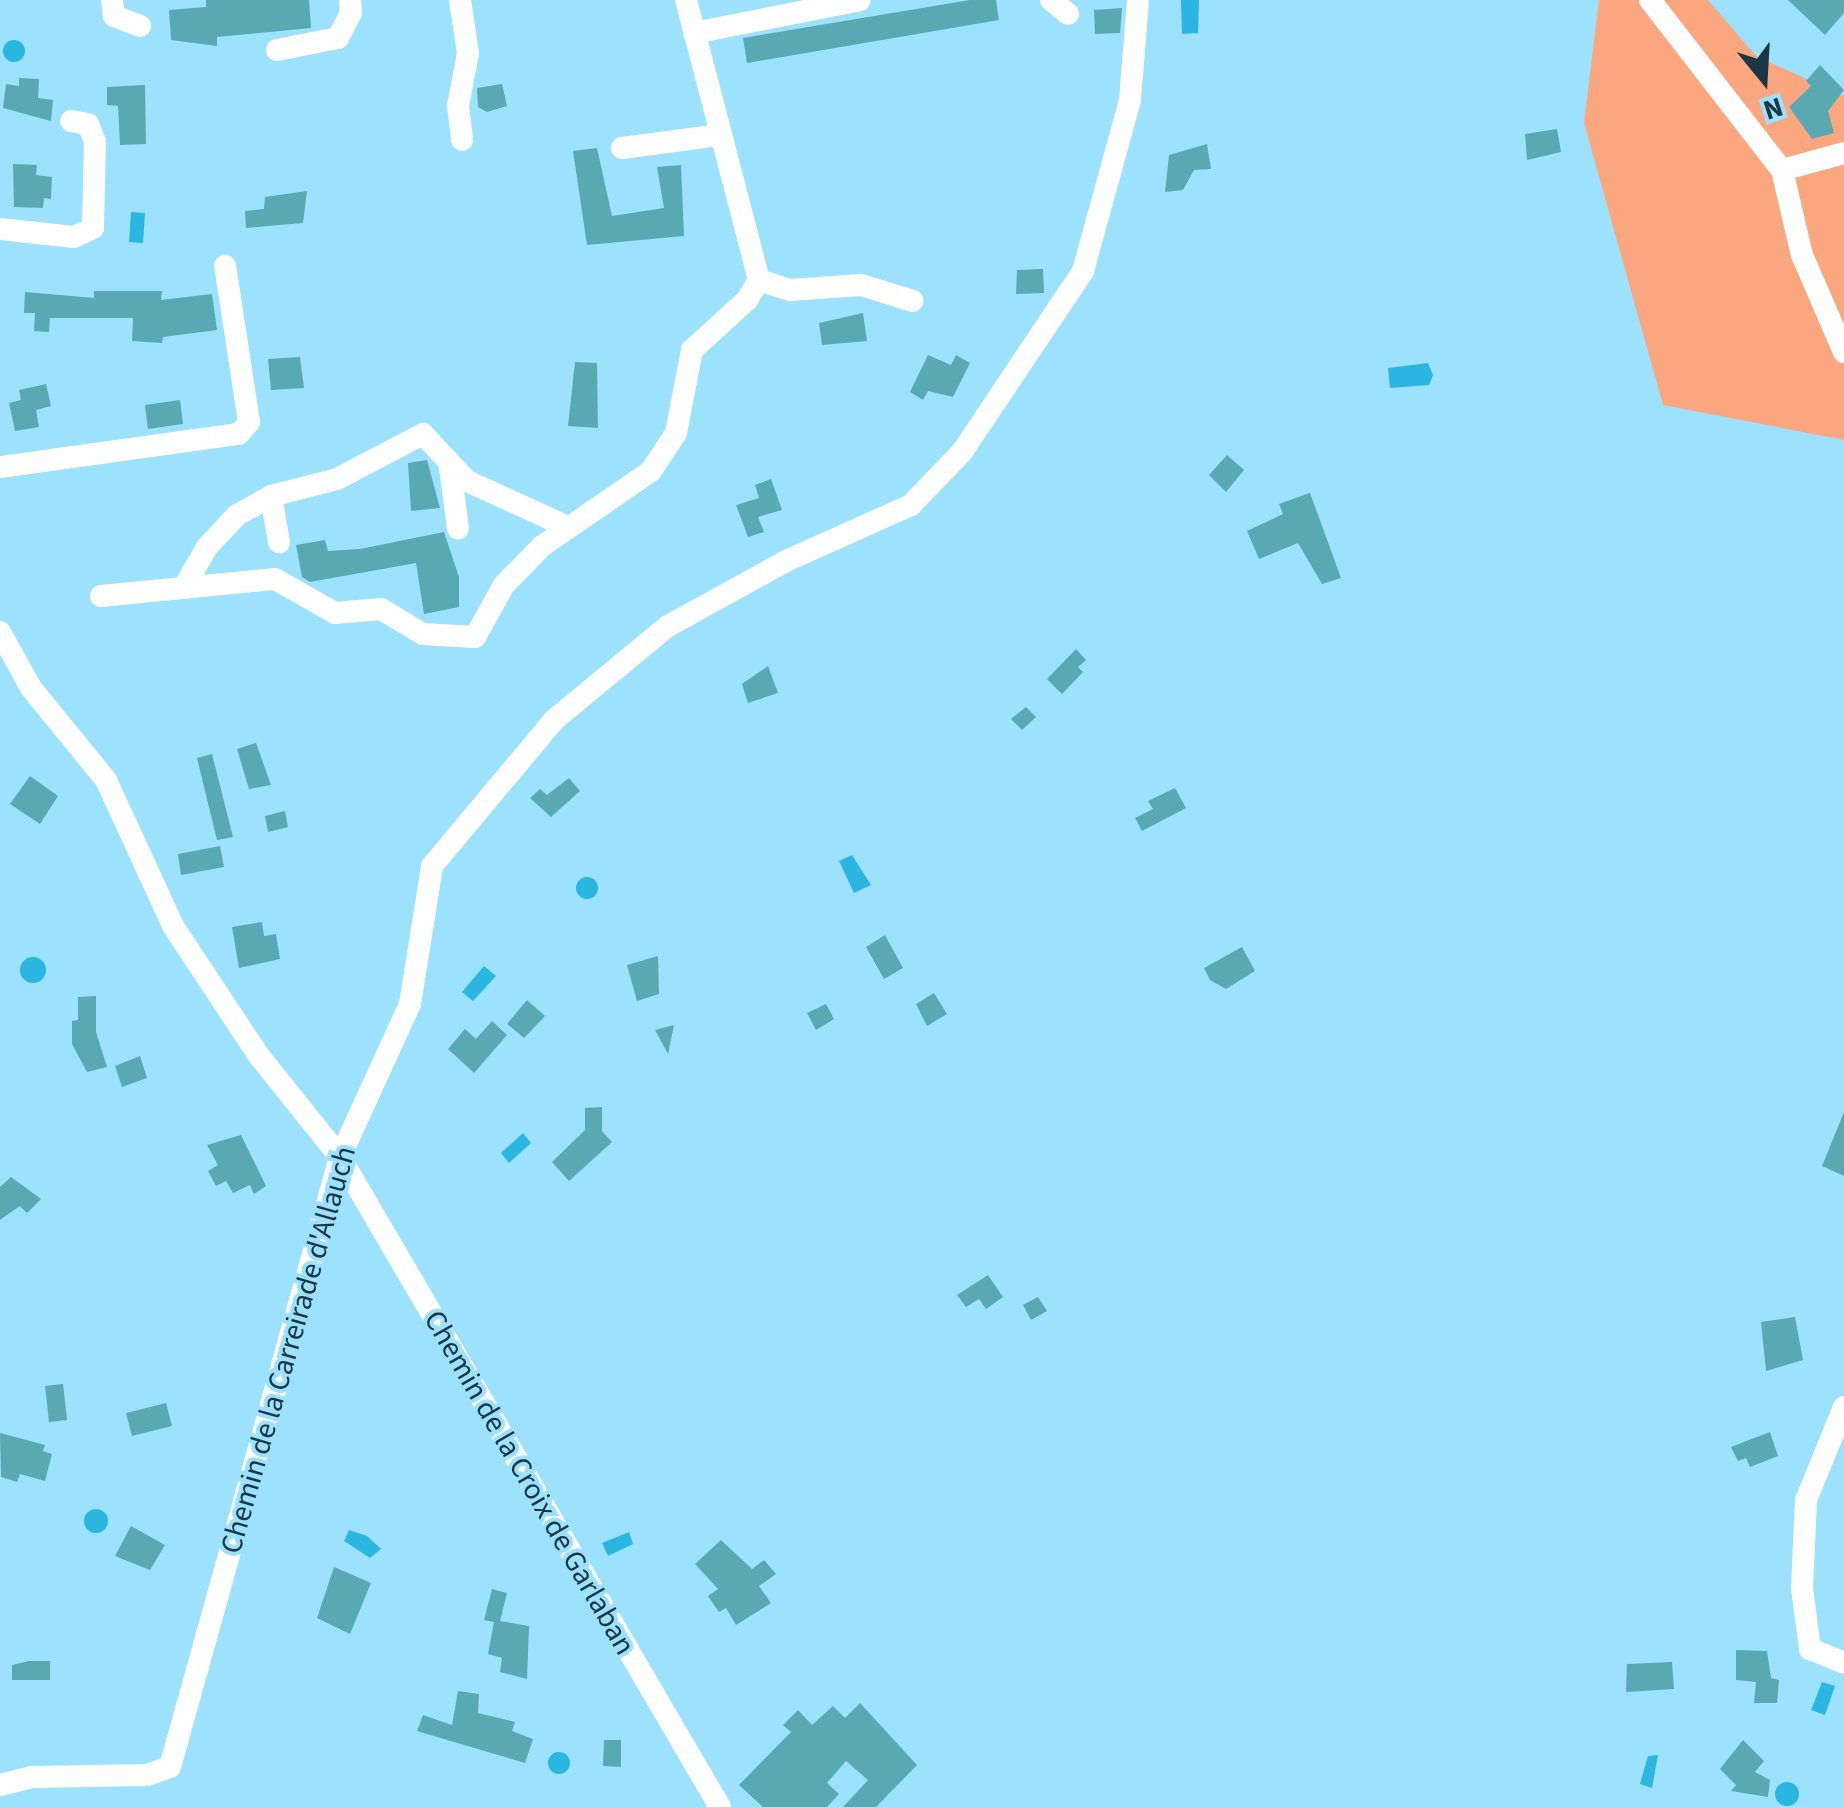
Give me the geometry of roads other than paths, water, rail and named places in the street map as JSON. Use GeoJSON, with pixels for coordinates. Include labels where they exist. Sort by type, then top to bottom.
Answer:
{"type":"FeatureCollection","features":[{"type":"Feature","properties":{"kind":"street"},"geometry":{"type":"LineString","coordinates":[[112,0],[114,16],[140,26]]}},
{"type":"Feature","properties":{"kind":"street"},"geometry":{"type":"LineString","coordinates":[[278,50],[338,38],[351,12],[350,0]]}},
{"type":"Feature","properties":{"kind":"street"},"geometry":{"type":"LineString","coordinates":[[460,0],[468,53],[458,106],[462,140]]}},
{"type":"Feature","properties":{"kind":"street"},"geometry":{"type":"LineString","coordinates":[[101,596],[275,580],[335,612],[381,609],[422,634],[474,637],[504,584],[568,526],[651,471],[676,433],[692,350],[748,300],[759,280],[686,0]]}},
{"type":"Feature","properties":{"kind":"street"},"geometry":{"type":"LineString","coordinates":[[694,34],[860,0]]}},
{"type":"Feature","properties":{"kind":"street","name":"Chemin de la Carreirade d'Allauch"},"geometry":{"type":"LineString","coordinates":[[0,1785],[30,1777],[147,1776],[165,1772],[174,1760],[340,1157],[410,1004],[432,866],[554,720],[668,626],[786,561],[912,505],[962,452],[1023,369],[1083,271],[1130,100],[1138,0]]}},
{"type":"Feature","properties":{"kind":"street"},"geometry":{"type":"LineString","coordinates":[[1650,0],[1782,170],[1802,255],[1844,352]]}},
{"type":"Feature","properties":{"kind":"street"},"geometry":{"type":"LineString","coordinates":[[0,229],[74,237],[93,228],[95,142],[88,124],[71,121]]}},
{"type":"Feature","properties":{"kind":"street"},"geometry":{"type":"LineString","coordinates":[[622,148],[719,134]]}},
{"type":"Feature","properties":{"kind":"street"},"geometry":{"type":"LineString","coordinates":[[1782,170],[1844,153]]}},
{"type":"Feature","properties":{"kind":"street"},"geometry":{"type":"LineString","coordinates":[[0,466],[239,434],[249,422],[225,266]]}},
{"type":"Feature","properties":{"kind":"street"},"geometry":{"type":"LineString","coordinates":[[759,280],[790,290],[862,284],[913,302]]}},
{"type":"Feature","properties":{"kind":"street"},"geometry":{"type":"LineString","coordinates":[[184,588],[207,547],[237,515],[271,496],[337,479],[422,434],[435,442],[450,468],[458,528]]}},
{"type":"Feature","properties":{"kind":"street"},"geometry":{"type":"LineString","coordinates":[[450,468],[568,526]]}},
{"type":"Feature","properties":{"kind":"street"},"geometry":{"type":"LineString","coordinates":[[271,496],[279,542]]}},
{"type":"Feature","properties":{"kind":"street","name":"Chemin de la Croix de Garlaban"},"geometry":{"type":"LineString","coordinates":[[0,632],[32,688],[106,780],[173,926],[259,1056],[340,1157],[720,1807]]}},
{"type":"Feature","properties":{"kind":"street"},"geometry":{"type":"LineString","coordinates":[[1844,1406],[1806,1500],[1802,1588],[1810,1649],[1844,1663]]}},
{"type":"Feature","properties":{"kind":"water"},"geometry":{"type":"Polygon","coordinates":[[[1181,0],[1199,0],[1198,33],[1182,34],[1181,0]]]}},
{"type":"Feature","properties":{"kind":"water"},"geometry":{"type":"Polygon","coordinates":[[[14,40],[22,43],[22,59],[14,62],[6,59],[3,51],[6,43],[14,40]]]}},
{"type":"Feature","properties":{"kind":"water"},"geometry":{"type":"Polygon","coordinates":[[[131,212],[145,213],[143,243],[129,242],[131,212]]]}},
{"type":"Feature","properties":{"kind":"water"},"geometry":{"type":"Polygon","coordinates":[[[1428,363],[1433,375],[1429,385],[1390,388],[1388,368],[1428,363]]]}},
{"type":"Feature","properties":{"kind":"water"},"geometry":{"type":"Polygon","coordinates":[[[852,855],[871,885],[854,893],[839,861],[852,855]]]}},
{"type":"Feature","properties":{"kind":"water"},"geometry":{"type":"Polygon","coordinates":[[[587,877],[595,880],[595,896],[587,899],[579,896],[576,888],[579,880],[587,877]]]}},
{"type":"Feature","properties":{"kind":"water"},"geometry":{"type":"Polygon","coordinates":[[[33,957],[42,961],[46,970],[42,979],[33,983],[24,979],[20,970],[24,961],[33,957]]]}},
{"type":"Feature","properties":{"kind":"water"},"geometry":{"type":"Polygon","coordinates":[[[484,966],[496,976],[473,1001],[462,992],[484,966]]]}},
{"type":"Feature","properties":{"kind":"water"},"geometry":{"type":"Polygon","coordinates":[[[523,1133],[531,1143],[509,1163],[501,1153],[523,1133]]]}},
{"type":"Feature","properties":{"kind":"water"},"geometry":{"type":"Polygon","coordinates":[[[96,1509],[108,1521],[96,1533],[84,1521],[96,1509]]]}},
{"type":"Feature","properties":{"kind":"water"},"geometry":{"type":"Polygon","coordinates":[[[349,1530],[367,1536],[381,1549],[370,1558],[344,1541],[349,1530]]]}},
{"type":"Feature","properties":{"kind":"water"},"geometry":{"type":"Polygon","coordinates":[[[629,1532],[633,1544],[608,1556],[602,1543],[629,1532]]]}},
{"type":"Feature","properties":{"kind":"water"},"geometry":{"type":"Polygon","coordinates":[[[1822,1682],[1835,1686],[1825,1715],[1811,1710],[1822,1682]]]}},
{"type":"Feature","properties":{"kind":"water"},"geometry":{"type":"Polygon","coordinates":[[[555,1752],[563,1752],[570,1763],[563,1774],[555,1774],[548,1767],[548,1759],[555,1752]]]}},
{"type":"Feature","properties":{"kind":"water"},"geometry":{"type":"Polygon","coordinates":[[[1658,1755],[1652,1788],[1640,1784],[1648,1756],[1658,1755]]]}},
{"type":"Feature","properties":{"kind":"water"},"geometry":{"type":"Polygon","coordinates":[[[1787,1782],[1796,1785],[1796,1803],[1787,1806],[1778,1803],[1775,1794],[1778,1785],[1787,1782]]]}}]}
